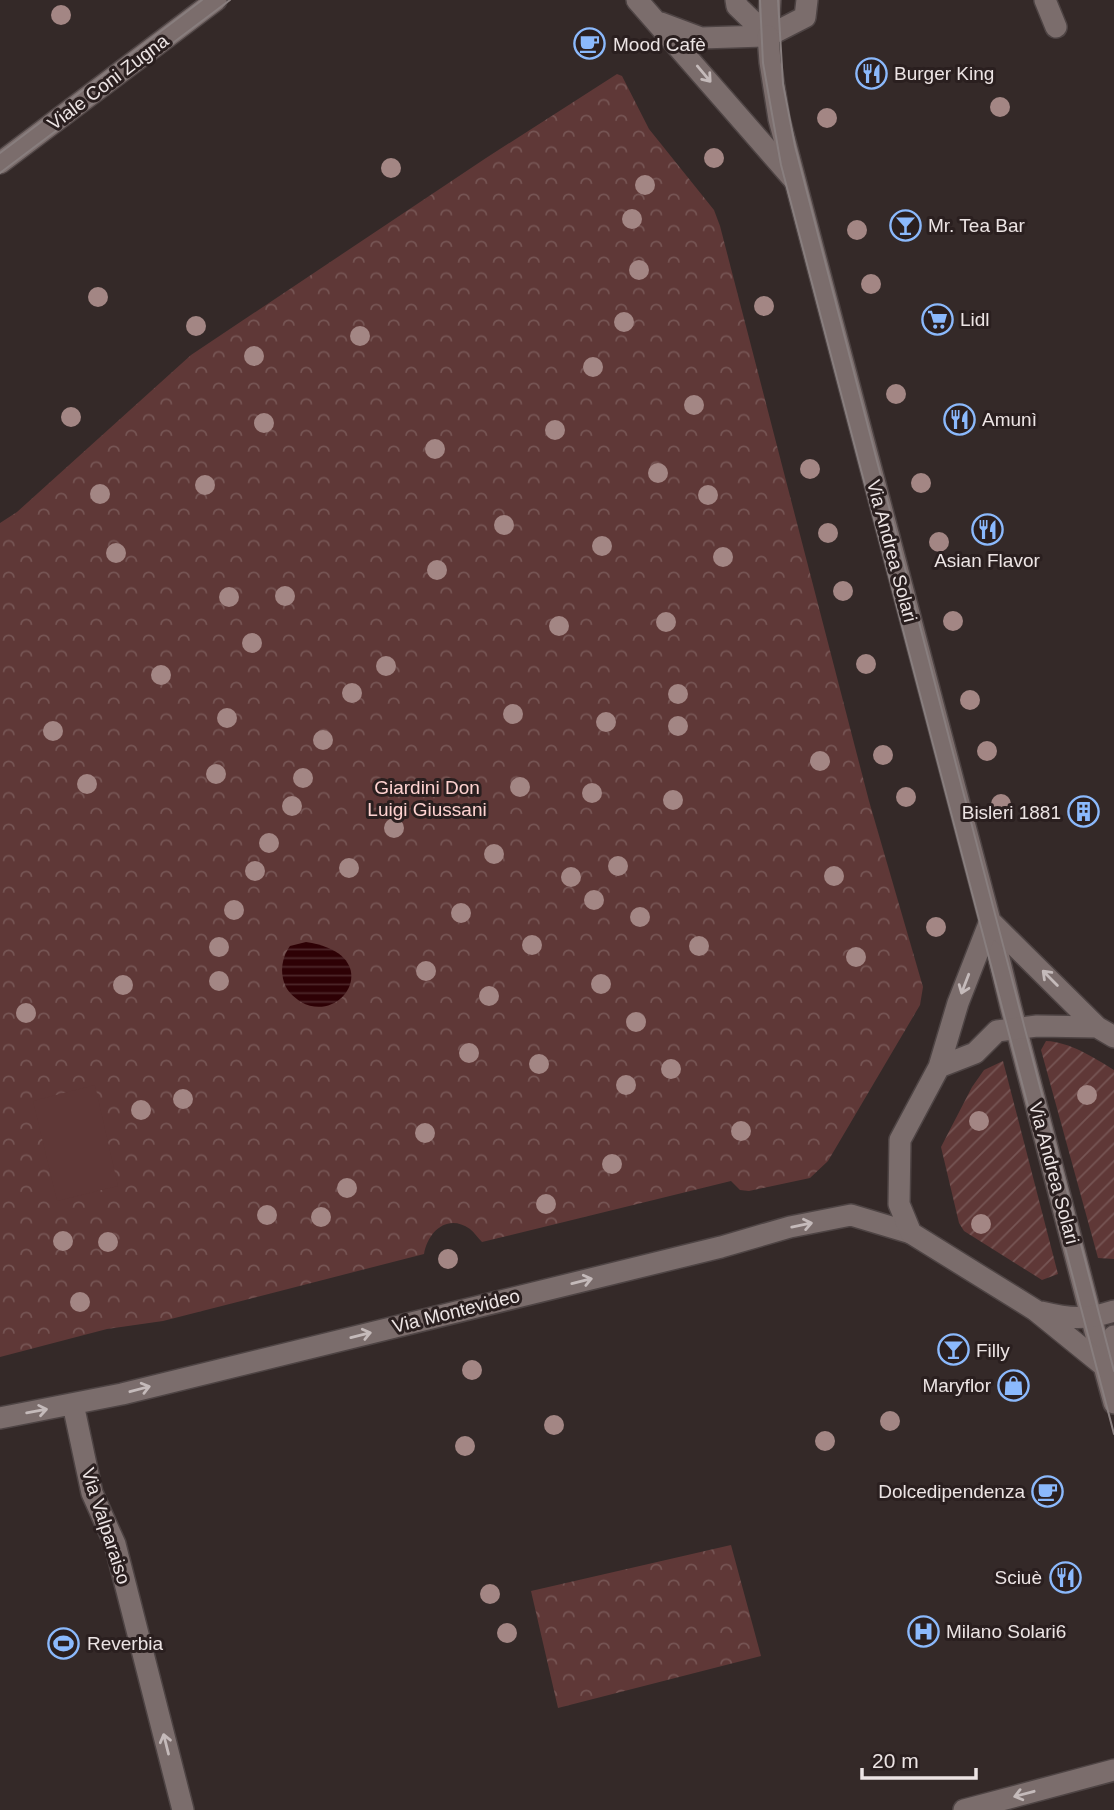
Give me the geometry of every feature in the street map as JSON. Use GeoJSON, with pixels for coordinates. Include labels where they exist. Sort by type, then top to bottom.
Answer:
{"type":"FeatureCollection","features":[{"type":"Feature","properties":{"kind":"street","name":"Viale Coni Zugna"},"geometry":{"type":"LineString","coordinates":[[0,163],[216,0]]}},
{"type":"Feature","properties":{"kind":"street","name":"Via Andrea Solari"},"geometry":{"type":"LineString","coordinates":[[637,0],[795,181]]}},
{"type":"Feature","properties":{"kind":"street"},"geometry":{"type":"LineString","coordinates":[[736,0],[737,6],[768,36]]}},
{"type":"Feature","properties":{"kind":"street","name":"Via Andrea Solari"},"geometry":{"type":"LineString","coordinates":[[770,0],[768,36],[779,120],[1114,1403]]}},
{"type":"Feature","properties":{"kind":"street","name":"Via Andrea Solari"},"geometry":{"type":"LineString","coordinates":[[659,23],[701,38],[768,36],[805,17],[807,0]]}},
{"type":"Feature","properties":{"kind":"street"},"geometry":{"type":"LineString","coordinates":[[1045,0],[1055,27]]}},
{"type":"Feature","properties":{"kind":"street"},"geometry":{"type":"LineString","coordinates":[[1106,1032],[990,921],[958,1003],[939,1067],[900,1140],[899,1204],[911,1233],[1035,1310],[1104,1366],[1114,1336]]}},
{"type":"Feature","properties":{"kind":"street"},"geometry":{"type":"LineString","coordinates":[[939,1067],[975,1053],[997,1031],[1016,1028],[1106,1032]]}},
{"type":"Feature","properties":{"kind":"street","name":"Via Montevideo"},"geometry":{"type":"LineString","coordinates":[[0,1418],[73,1404],[721,1247],[790,1227],[850,1215],[911,1233]]}},
{"type":"Feature","properties":{"kind":"street"},"geometry":{"type":"LineString","coordinates":[[1035,1310],[1067,1319],[1092,1318],[1114,1311]]}},
{"type":"Feature","properties":{"kind":"street","name":"Via Valparaiso"},"geometry":{"type":"LineString","coordinates":[[73,1404],[92,1493],[115,1544],[183,1810]]}},
{"type":"Feature","properties":{"kind":"street"},"geometry":{"type":"LineString","coordinates":[[964,1810],[1114,1770]]}},
{"type":"Feature","properties":{"kind":"green space","name":"Giardini Don Luigi Giussani"},"geometry":{"type":"Polygon","coordinates":[[[617,74],[622,76],[649,129],[714,210],[720,226],[869,801],[923,987],[920,1005],[828,1161],[810,1178],[749,1191],[740,1190],[731,1181],[482,1242],[472,1230],[462,1225],[446,1224],[434,1232],[424,1254],[163,1321],[107,1329],[0,1357],[0,523],[17,512],[191,355],[617,74]]]}},
{"type":"Feature","properties":{"kind":"green space"},"geometry":{"type":"Polygon","coordinates":[[[1046,1041],[1073,1047],[1114,1070],[1114,1259],[1098,1258],[1041,1050],[1046,1041]]]}},
{"type":"Feature","properties":{"kind":"green space"},"geometry":{"type":"Polygon","coordinates":[[[1003,1061],[1058,1274],[1042,1280],[964,1231],[959,1223],[941,1147],[972,1087],[984,1070],[1003,1061]]]}},
{"type":"Feature","properties":{"kind":"green space"},"geometry":{"type":"Polygon","coordinates":[[[95,1085],[118,1186],[57,1201],[33,1101],[95,1085]]]}},
{"type":"Feature","properties":{"kind":"green space"},"geometry":{"type":"Polygon","coordinates":[[[731,1545],[761,1656],[558,1708],[531,1591],[731,1545]]]}},
{"type":"Feature","properties":{"kind":"shaded area"},"geometry":{"type":"Polygon","coordinates":[[[306,942],[331,949],[345,960],[351,973],[350,986],[342,997],[331,1004],[317,1007],[301,1002],[284,982],[282,965],[287,950],[290,946],[306,942]]]}},
{"type":"Feature","properties":{"kind":"tram line"},"geometry":{"type":"LineString","coordinates":[[0,153],[202,0]]}},
{"type":"Feature","properties":{"kind":"tram line"},"geometry":{"type":"LineString","coordinates":[[0,173],[230,0]]}},
{"type":"Feature","properties":{"kind":"tram line"},"geometry":{"type":"LineString","coordinates":[[760,0],[763,63],[781,165],[1114,1434]]}},
{"type":"Feature","properties":{"kind":"tram line"},"geometry":{"type":"LineString","coordinates":[[778,0],[783,84],[795,146],[1114,1371]]}},
{"type":"Feature","properties":{"kind":"place","name":"Mood Cafè"},"geometry":{"type":"Point","coordinates":[590,44]}},
{"type":"Feature","properties":{"kind":"place","name":"Burger King"},"geometry":{"type":"Point","coordinates":[871,73]}},
{"type":"Feature","properties":{"kind":"place","name":"Mr. Tea Bar"},"geometry":{"type":"Point","coordinates":[905,225]}},
{"type":"Feature","properties":{"kind":"place","name":"Lidl"},"geometry":{"type":"Point","coordinates":[937,319]}},
{"type":"Feature","properties":{"kind":"place","name":"Amunì"},"geometry":{"type":"Point","coordinates":[959,419]}},
{"type":"Feature","properties":{"kind":"place","name":"Asian Flavor"},"geometry":{"type":"Point","coordinates":[987,529]}},
{"type":"Feature","properties":{"kind":"place","name":"Bisleri 1881"},"geometry":{"type":"Point","coordinates":[1084,812]}},
{"type":"Feature","properties":{"kind":"place","name":"Filly"},"geometry":{"type":"Point","coordinates":[953,1350]}},
{"type":"Feature","properties":{"kind":"place","name":"Maryflor"},"geometry":{"type":"Point","coordinates":[1014,1385]}},
{"type":"Feature","properties":{"kind":"place","name":"Dolcedipendenza"},"geometry":{"type":"Point","coordinates":[1048,1491]}},
{"type":"Feature","properties":{"kind":"place","name":"Sciuè"},"geometry":{"type":"Point","coordinates":[1065,1577]}},
{"type":"Feature","properties":{"kind":"place","name":"Milano Solari6"},"geometry":{"type":"Point","coordinates":[923,1631]}},
{"type":"Feature","properties":{"kind":"place","name":"Reverbia"},"geometry":{"type":"Point","coordinates":[64,1643]}}]}
